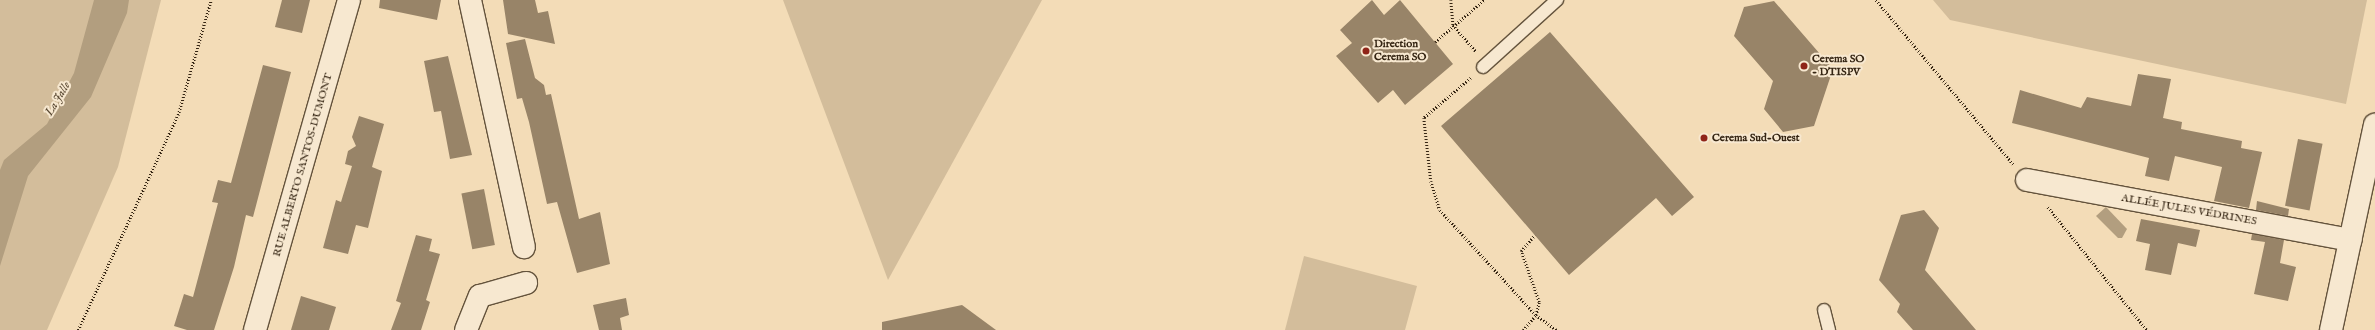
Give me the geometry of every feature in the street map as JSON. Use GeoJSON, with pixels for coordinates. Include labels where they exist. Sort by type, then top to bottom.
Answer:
{"type":"FeatureCollection","features":[{"type":"Feature","properties":{"kind":"street","name":"RUE ALBERTO SANTOS-DUMONT"},"geometry":{"type":"LineString","coordinates":[[255,330],[349,0]]}},
{"type":"Feature","properties":{"kind":"street"},"geometry":{"type":"LineString","coordinates":[[470,0],[524,247]]}},
{"type":"Feature","properties":{"kind":"street"},"geometry":{"type":"LineString","coordinates":[[2331,330],[2375,126]]}},
{"type":"Feature","properties":{"kind":"street","name":"ALLÉE JULES VÉDRINES"},"geometry":{"type":"LineString","coordinates":[[2027,180],[2350,240]]}},
{"type":"Feature","properties":{"kind":"street"},"geometry":{"type":"LineString","coordinates":[[466,330],[480,296],[526,284]]}},
{"type":"Feature","properties":{"kind":"lane"},"geometry":{"type":"LineString","coordinates":[[1485,65],[1557,0]]}},
{"type":"Feature","properties":{"kind":"lane"},"geometry":{"type":"LineString","coordinates":[[1824,310],[1829,330]]}},
{"type":"Feature","properties":{"kind":"path"},"geometry":{"type":"LineString","coordinates":[[78,330],[178,115],[211,0]]}},
{"type":"Feature","properties":{"kind":"path"},"geometry":{"type":"LineString","coordinates":[[1451,0],[1454,25],[1485,65],[1424,118],[1431,181],[1440,210],[1536,315],[1557,330]]}},
{"type":"Feature","properties":{"kind":"path"},"geometry":{"type":"LineString","coordinates":[[1435,42],[1484,0]]}},
{"type":"Feature","properties":{"kind":"path"},"geometry":{"type":"LineString","coordinates":[[1523,330],[1536,315],[1539,302],[1521,251],[1535,235]]}},
{"type":"Feature","properties":{"kind":"shaded area"},"geometry":{"type":"Polygon","coordinates":[[[0,0],[161,0],[118,167],[47,330],[0,330],[0,0]]]}},
{"type":"Feature","properties":{"kind":"shaded area"},"geometry":{"type":"Polygon","coordinates":[[[94,0],[129,0],[127,13],[91,97],[28,176],[0,266],[0,170],[4,160],[47,124],[74,73],[94,0]]]}},
{"type":"Feature","properties":{"kind":"shaded area"},"geometry":{"type":"Polygon","coordinates":[[[783,0],[1042,0],[888,280],[783,0]]]}},
{"type":"Feature","properties":{"kind":"shaded area"},"geometry":{"type":"Polygon","coordinates":[[[1933,0],[2367,0],[2346,104],[1950,20],[1933,0]]]}},
{"type":"Feature","properties":{"kind":"shaded area"},"geometry":{"type":"Polygon","coordinates":[[[2106,207],[2127,229],[2122,238],[2118,238],[2096,216],[2106,207]]]}},
{"type":"Feature","properties":{"kind":"shaded area"},"geometry":{"type":"Polygon","coordinates":[[[1304,256],[1417,286],[1405,330],[1285,330],[1304,256]]]}},
{"type":"Feature","properties":{"kind":"building"},"geometry":{"type":"Polygon","coordinates":[[[282,0],[310,0],[302,33],[275,27],[282,0]]]}},
{"type":"Feature","properties":{"kind":"building"},"geometry":{"type":"Polygon","coordinates":[[[380,0],[441,0],[437,20],[379,8],[380,0]]]}},
{"type":"Feature","properties":{"kind":"building"},"geometry":{"type":"Polygon","coordinates":[[[503,0],[535,0],[538,13],[548,11],[555,44],[508,34],[503,0]]]}},
{"type":"Feature","properties":{"kind":"building","name":"Direction Cerema SO"},"geometry":{"type":"Polygon","coordinates":[[[1372,0],[1384,15],[1400,0],[1453,64],[1405,105],[1393,90],[1378,103],[1336,56],[1352,43],[1340,30],[1372,0]]]}},
{"type":"Feature","properties":{"kind":"building","name":"Cerema SO - DTISPV"},"geometry":{"type":"Polygon","coordinates":[[[1774,1],[1833,69],[1814,126],[1783,132],[1764,109],[1773,81],[1734,36],[1744,7],[1774,1]]]}},
{"type":"Feature","properties":{"kind":"building"},"geometry":{"type":"Polygon","coordinates":[[[1550,32],[1694,197],[1672,216],[1656,198],[1569,275],[1441,126],[1550,32]]]}},
{"type":"Feature","properties":{"kind":"building"},"geometry":{"type":"Polygon","coordinates":[[[525,39],[535,78],[544,85],[546,95],[551,94],[579,219],[600,212],[610,264],[577,273],[557,202],[547,204],[529,122],[522,98],[517,99],[506,43],[525,39]]]}},
{"type":"Feature","properties":{"kind":"building"},"geometry":{"type":"Polygon","coordinates":[[[448,56],[472,155],[450,159],[441,111],[434,112],[424,61],[448,56]]]}},
{"type":"Feature","properties":{"kind":"building"},"geometry":{"type":"Polygon","coordinates":[[[263,65],[291,72],[253,217],[246,215],[234,267],[214,330],[187,330],[174,326],[184,294],[193,297],[218,203],[212,202],[218,180],[231,183],[263,65]]]}},
{"type":"Feature","properties":{"kind":"building"},"geometry":{"type":"Polygon","coordinates":[[[2138,74],[2171,79],[2163,118],[2182,122],[2181,129],[2242,141],[2241,148],[2262,152],[2249,208],[2214,201],[2222,167],[2175,156],[2169,181],[2145,176],[2149,158],[2012,123],[2020,90],[2081,108],[2087,97],[2131,106],[2138,74]]]}},
{"type":"Feature","properties":{"kind":"building"},"geometry":{"type":"Polygon","coordinates":[[[359,116],[384,124],[372,167],[382,171],[368,228],[356,225],[348,254],[323,248],[336,200],[341,202],[352,166],[345,164],[348,151],[356,146],[352,137],[359,116]]]}},
{"type":"Feature","properties":{"kind":"building"},"geometry":{"type":"Polygon","coordinates":[[[2298,139],[2323,144],[2310,211],[2285,206],[2298,139]]]}},
{"type":"Feature","properties":{"kind":"building"},"geometry":{"type":"Polygon","coordinates":[[[484,189],[495,245],[472,249],[461,193],[484,189]]]}},
{"type":"Feature","properties":{"kind":"building"},"geometry":{"type":"Polygon","coordinates":[[[2257,201],[2289,209],[2288,216],[2256,210],[2257,201]]]}},
{"type":"Feature","properties":{"kind":"building"},"geometry":{"type":"Polygon","coordinates":[[[1924,210],[1939,228],[1925,270],[1976,330],[1913,330],[1897,312],[1900,304],[1879,280],[1901,215],[1924,210]]]}},
{"type":"Feature","properties":{"kind":"building"},"geometry":{"type":"Polygon","coordinates":[[[2141,219],[2200,230],[2196,247],[2178,243],[2171,275],[2145,270],[2150,244],[2136,241],[2141,219]]]}},
{"type":"Feature","properties":{"kind":"building"},"geometry":{"type":"Polygon","coordinates":[[[2252,234],[2284,240],[2280,263],[2296,267],[2288,301],[2254,294],[2265,242],[2251,240],[2252,234]]]}},
{"type":"Feature","properties":{"kind":"building"},"geometry":{"type":"Polygon","coordinates":[[[416,235],[432,239],[429,251],[440,254],[426,300],[430,302],[421,330],[391,330],[401,303],[396,301],[416,235]]]}},
{"type":"Feature","properties":{"kind":"building"},"geometry":{"type":"Polygon","coordinates":[[[301,296],[336,307],[329,330],[291,330],[301,296]]]}},
{"type":"Feature","properties":{"kind":"building"},"geometry":{"type":"Polygon","coordinates":[[[626,298],[629,315],[620,318],[622,330],[599,330],[593,305],[626,298]]]}},
{"type":"Feature","properties":{"kind":"building"},"geometry":{"type":"Polygon","coordinates":[[[962,305],[996,330],[882,330],[882,322],[962,305]]]}},
{"type":"Feature","properties":{"kind":"place","name":"Direction Cerema SO"},"geometry":{"type":"Point","coordinates":[1366,51]}},
{"type":"Feature","properties":{"kind":"place","name":"Cerema SO - DTISPV"},"geometry":{"type":"Point","coordinates":[1804,66]}},
{"type":"Feature","properties":{"kind":"place","name":"Cerema Sud-Ouest"},"geometry":{"type":"Point","coordinates":[1704,138]}},
{"type":"Feature","properties":{"kind":"water label","name":"La Jalle"},"geometry":{"type":"Point","coordinates":[58,99]}}]}
